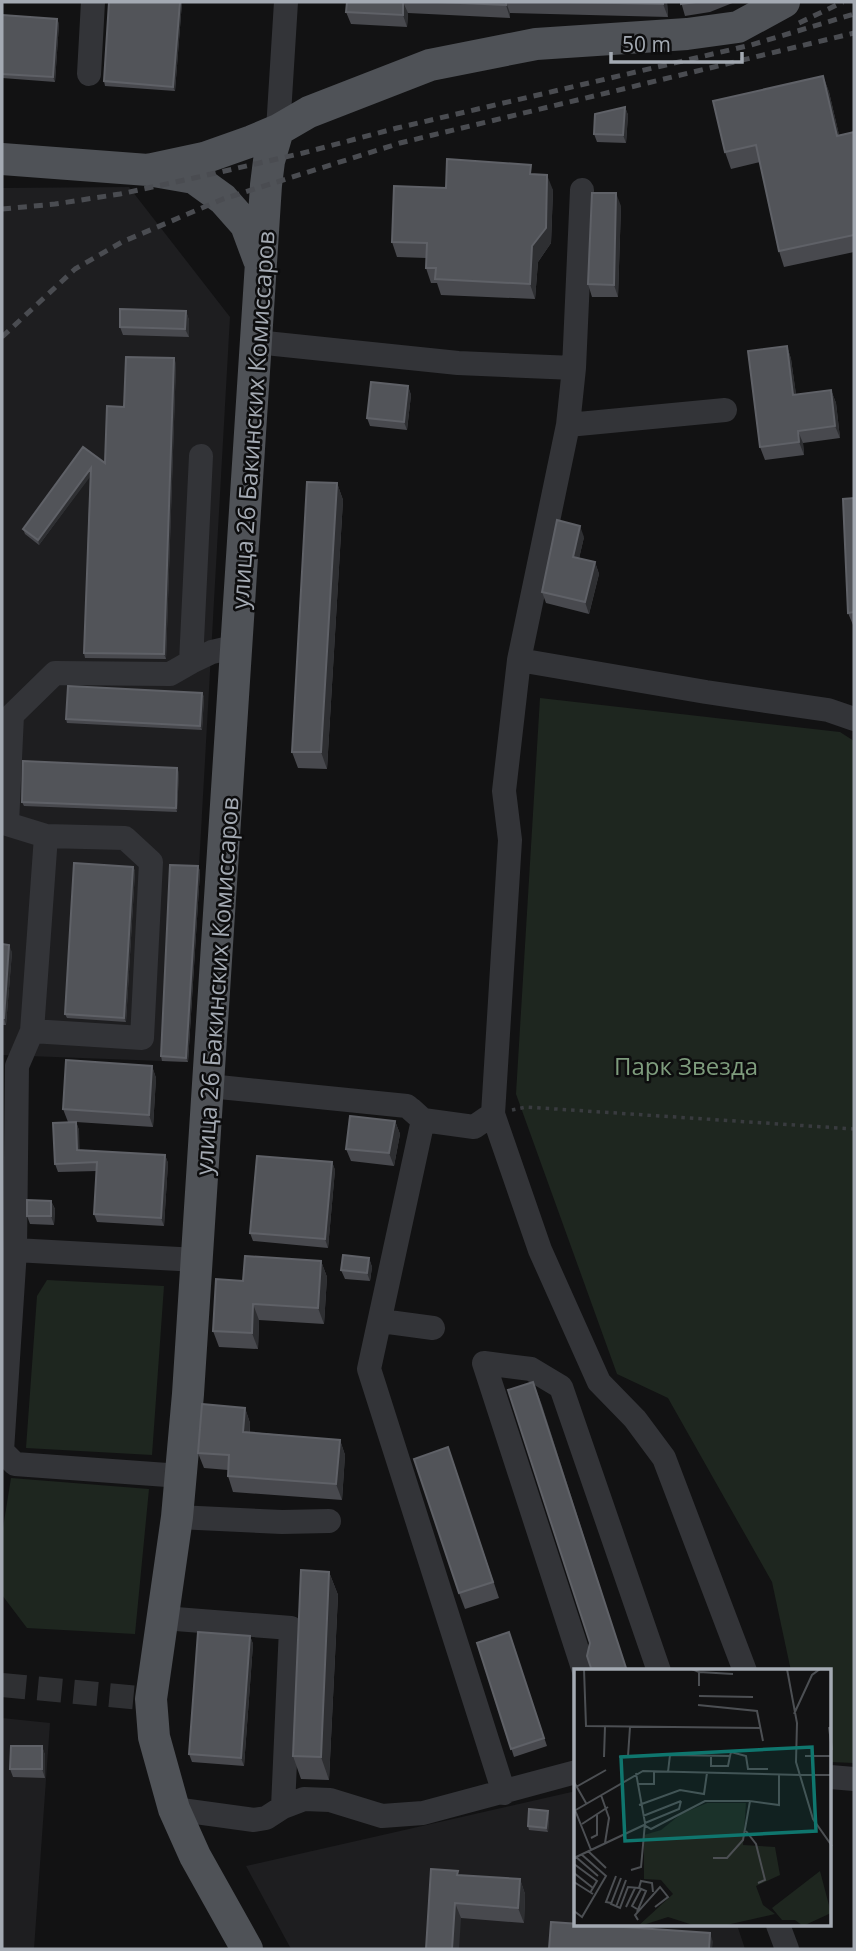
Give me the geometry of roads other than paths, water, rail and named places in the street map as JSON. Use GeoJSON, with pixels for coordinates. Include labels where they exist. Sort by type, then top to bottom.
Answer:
{"type":"FeatureCollection","features":[{"type":"Feature","properties":{"kind":"main road"},"geometry":{"type":"LineString","coordinates":[[148,170],[204,158],[278,130],[309,112],[429,65],[536,44],[687,34],[738,27],[784,2]]}},
{"type":"Feature","properties":{"kind":"main road","name":"улица 26 Бакинских Комиссаров"},"geometry":{"type":"LineString","coordinates":[[247,1949],[195,1856],[174,1809],[154,1737],[152,1699],[181,1476],[268,173],[278,130]]}},
{"type":"Feature","properties":{"kind":"main road"},"geometry":{"type":"LineString","coordinates":[[2,159],[148,170],[194,178],[223,199],[246,225],[262,267]]}},
{"type":"Feature","properties":{"kind":"street"},"geometry":{"type":"LineString","coordinates":[[89,74],[93,2]]}},
{"type":"Feature","properties":{"kind":"street","name":"улица 26 Бакинских Комиссаров"},"geometry":{"type":"LineString","coordinates":[[278,130],[286,2]]}},
{"type":"Feature","properties":{"kind":"street"},"geometry":{"type":"LineString","coordinates":[[582,190],[574,368],[568,425],[519,660],[503,792],[510,840],[493,1114],[540,1251],[599,1382],[635,1419],[664,1458],[744,1669]]}},
{"type":"Feature","properties":{"kind":"street"},"geometry":{"type":"LineString","coordinates":[[256,342],[458,363],[574,368]]}},
{"type":"Feature","properties":{"kind":"street"},"geometry":{"type":"LineString","coordinates":[[568,425],[725,410]]}},
{"type":"Feature","properties":{"kind":"street"},"geometry":{"type":"LineString","coordinates":[[191,662],[201,456]]}},
{"type":"Feature","properties":{"kind":"street"},"geometry":{"type":"LineString","coordinates":[[32,1031],[142,1038],[151,862],[125,838],[46,836],[7,824],[12,715],[55,674],[170,674],[212,652],[238,646]]}},
{"type":"Feature","properties":{"kind":"street"},"geometry":{"type":"LineString","coordinates":[[519,660],[828,710],[854,719]]}},
{"type":"Feature","properties":{"kind":"street"},"geometry":{"type":"LineString","coordinates":[[828,710],[854,704]]}},
{"type":"Feature","properties":{"kind":"street"},"geometry":{"type":"LineString","coordinates":[[46,836],[32,1031],[18,1066],[15,1250],[2,1451],[15,1464],[181,1476]]}},
{"type":"Feature","properties":{"kind":"street"},"geometry":{"type":"LineString","coordinates":[[209,1086],[407,1106],[423,1120],[474,1127],[493,1114]]}},
{"type":"Feature","properties":{"kind":"street"},"geometry":{"type":"LineString","coordinates":[[423,1120],[369,1369],[504,1793]]}},
{"type":"Feature","properties":{"kind":"street"},"geometry":{"type":"LineString","coordinates":[[15,1250],[197,1260]]}},
{"type":"Feature","properties":{"kind":"street"},"geometry":{"type":"LineString","coordinates":[[381,1321],[433,1328]]}},
{"type":"Feature","properties":{"kind":"street"},"geometry":{"type":"LineString","coordinates":[[583,1669],[484,1363],[531,1369],[561,1387],[658,1669]]}},
{"type":"Feature","properties":{"kind":"street"},"geometry":{"type":"LineString","coordinates":[[177,1517],[282,1522],[329,1521]]}},
{"type":"Feature","properties":{"kind":"street"},"geometry":{"type":"LineString","coordinates":[[163,1618],[291,1628],[282,1807]]}},
{"type":"Feature","properties":{"kind":"street"},"geometry":{"type":"LineString","coordinates":[[174,1809],[254,1819],[266,1818],[282,1807],[304,1799],[330,1800],[382,1816],[423,1813],[574,1773]]}},
{"type":"Feature","properties":{"kind":"street"},"geometry":{"type":"LineString","coordinates":[[832,1777],[854,1779]]}},
{"type":"Feature","properties":{"kind":"street"},"geometry":{"type":"LineString","coordinates":[[778,1926],[787,1949]]}},
{"type":"Feature","properties":{"kind":"tunnel"},"geometry":{"type":"LineString","coordinates":[[2,1685],[151,1699]]}},
{"type":"Feature","properties":{"kind":"railway"},"geometry":{"type":"LineString","coordinates":[[799,23],[843,2]]}},
{"type":"Feature","properties":{"kind":"railway"},"geometry":{"type":"LineString","coordinates":[[2,209],[120,194],[194,178],[751,45],[854,14]]}},
{"type":"Feature","properties":{"kind":"railway"},"geometry":{"type":"LineString","coordinates":[[2,337],[75,269],[122,242],[223,199],[400,143],[854,33]]}},
{"type":"Feature","properties":{"kind":"park label","name":"Парк Звезда"},"geometry":{"type":"Point","coordinates":[686,1065]}}]}
